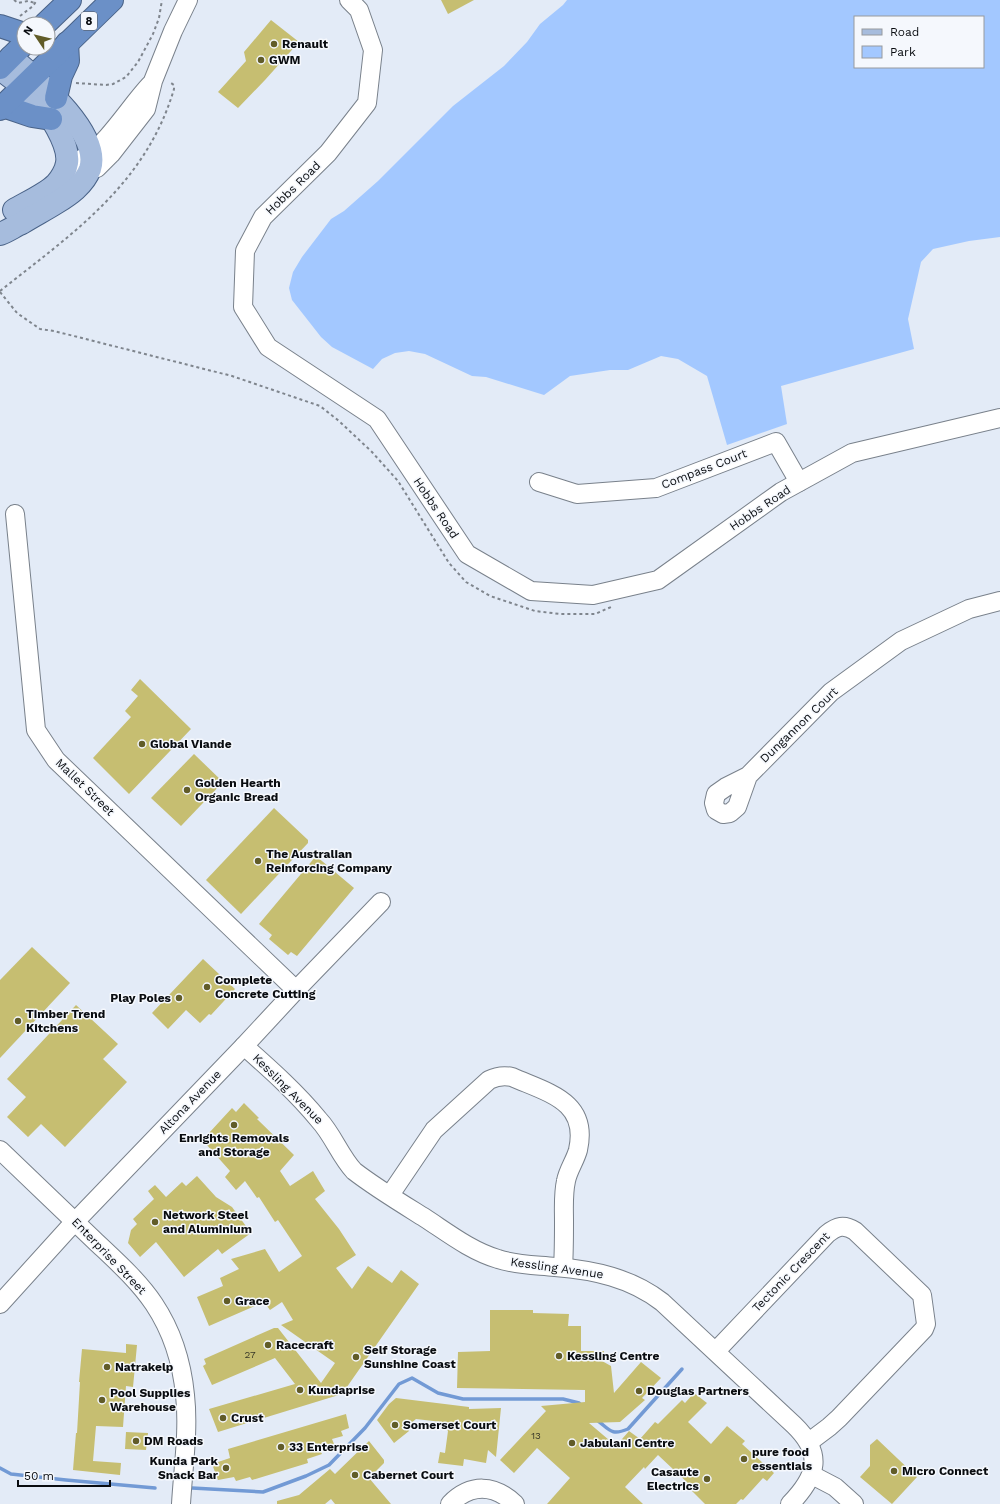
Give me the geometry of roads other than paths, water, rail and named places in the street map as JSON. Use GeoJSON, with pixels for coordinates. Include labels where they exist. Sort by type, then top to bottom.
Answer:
{"type":"FeatureCollection","features":[{"type":"Feature","properties":{"kind":"highway","name":"8"},"geometry":{"type":"LineString","coordinates":[[53,16],[70,0]]}},
{"type":"Feature","properties":{"kind":"highway","name":"8"},"geometry":{"type":"LineString","coordinates":[[2,107],[112,0]]}},
{"type":"Feature","properties":{"kind":"highway"},"geometry":{"type":"LineString","coordinates":[[56,98],[61,76],[68,61],[67,43]]}},
{"type":"Feature","properties":{"kind":"highway"},"geometry":{"type":"LineString","coordinates":[[2,107],[32,116],[51,119]]}},
{"type":"Feature","properties":{"kind":"main road"},"geometry":{"type":"LineString","coordinates":[[0,219],[51,188],[58,181],[66,167],[67,153],[51,119],[36,99],[28,82],[7,57]]}},
{"type":"Feature","properties":{"kind":"main road"},"geometry":{"type":"LineString","coordinates":[[0,234],[68,195],[82,182],[90,162],[80,130],[56,98],[28,82]]}},
{"type":"Feature","properties":{"kind":"street"},"geometry":{"type":"LineString","coordinates":[[66,167],[80,173],[90,162],[97,168],[111,154],[136,123],[146,109],[153,81],[188,0]]}},
{"type":"Feature","properties":{"kind":"street","name":"Hobbs Road"},"geometry":{"type":"LineString","coordinates":[[349,0],[359,10],[373,50],[367,103],[328,153],[263,217],[245,251],[243,307],[268,347],[377,419],[467,554],[532,591],[593,595],[658,580],[781,492],[852,453],[1000,418]]}},
{"type":"Feature","properties":{"kind":"street","name":"Compass Court"},"geometry":{"type":"LineString","coordinates":[[539,482],[577,494],[656,488],[776,442],[799,482]]}},
{"type":"Feature","properties":{"kind":"street","name":"Mallet Street"},"geometry":{"type":"LineString","coordinates":[[15,514],[36,730],[56,760],[296,990]]}},
{"type":"Feature","properties":{"kind":"street","name":"Dungannon Court"},"geometry":{"type":"LineString","coordinates":[[748,776],[831,692],[901,641],[968,609],[1000,601]]}},
{"type":"Feature","properties":{"kind":"street","name":"Altona Avenue"},"geometry":{"type":"LineString","coordinates":[[0,1304],[75,1222],[381,902]]}},
{"type":"Feature","properties":{"kind":"street","name":"Kessling Avenue"},"geometry":{"type":"LineString","coordinates":[[244,1046],[300,1099],[320,1121],[330,1134],[347,1163],[363,1178],[480,1253],[498,1260],[516,1264],[563,1267],[604,1274],[636,1284],[651,1293],[716,1351],[799,1429],[809,1442],[813,1459],[812,1475]]}},
{"type":"Feature","properties":{"kind":"street"},"geometry":{"type":"LineString","coordinates":[[390,1195],[431,1134],[440,1124],[489,1080],[497,1076],[505,1075],[512,1077],[560,1100],[573,1112],[579,1122],[580,1132],[578,1148],[569,1171],[564,1192],[563,1267]]}},
{"type":"Feature","properties":{"kind":"street","name":"Enterprise Street"},"geometry":{"type":"LineString","coordinates":[[0,1150],[128,1272],[154,1304],[165,1324],[175,1348],[181,1370],[185,1396],[186,1424],[181,1504]]}},
{"type":"Feature","properties":{"kind":"street","name":"Tectonic Crescent"},"geometry":{"type":"LineString","coordinates":[[716,1351],[827,1234],[835,1228],[842,1226],[848,1227],[855,1231],[922,1295],[926,1324],[924,1329],[839,1418],[809,1442]]}},
{"type":"Feature","properties":{"kind":"street"},"geometry":{"type":"LineString","coordinates":[[790,1504],[802,1491],[812,1475],[835,1487],[854,1504]]}},
{"type":"Feature","properties":{"kind":"street"},"geometry":{"type":"LineString","coordinates":[[450,1504],[466,1492],[478,1488],[500,1492],[515,1504]]}},
{"type":"Feature","properties":{"kind":"waterway"},"geometry":{"type":"LineString","coordinates":[[597,1420],[614,1432],[628,1429],[682,1369]]}},
{"type":"Feature","properties":{"kind":"waterway"},"geometry":{"type":"LineString","coordinates":[[192,1488],[263,1492],[306,1476],[329,1465],[365,1428],[399,1384],[412,1378],[438,1393],[463,1399],[563,1399],[579,1403],[581,1405]]}},
{"type":"Feature","properties":{"kind":"waterway"},"geometry":{"type":"LineString","coordinates":[[0,1468],[11,1474],[155,1488]]}},
{"type":"Feature","properties":{"kind":"place","name":"Renault"},"geometry":{"type":"Point","coordinates":[274,44]}},
{"type":"Feature","properties":{"kind":"place","name":"GWM"},"geometry":{"type":"Point","coordinates":[261,60]}},
{"type":"Feature","properties":{"kind":"place","name":"Global Viande"},"geometry":{"type":"Point","coordinates":[142,744]}},
{"type":"Feature","properties":{"kind":"place","name":"Golden Hearth Organic Bread"},"geometry":{"type":"Point","coordinates":[187,790]}},
{"type":"Feature","properties":{"kind":"place","name":"The Australian Reinforcing Company"},"geometry":{"type":"Point","coordinates":[258,861]}},
{"type":"Feature","properties":{"kind":"place","name":"Complete Concrete Cutting"},"geometry":{"type":"Point","coordinates":[207,987]}},
{"type":"Feature","properties":{"kind":"place","name":"Play Poles"},"geometry":{"type":"Point","coordinates":[179,998]}},
{"type":"Feature","properties":{"kind":"place","name":"Timber Trend Kitchens"},"geometry":{"type":"Point","coordinates":[18,1021]}},
{"type":"Feature","properties":{"kind":"place","name":"Enrights Removals and Storage"},"geometry":{"type":"Point","coordinates":[234,1125]}},
{"type":"Feature","properties":{"kind":"place","name":"Network Steel and Aluminium"},"geometry":{"type":"Point","coordinates":[155,1222]}},
{"type":"Feature","properties":{"kind":"place","name":"Grace"},"geometry":{"type":"Point","coordinates":[227,1301]}},
{"type":"Feature","properties":{"kind":"place","name":"Racecraft"},"geometry":{"type":"Point","coordinates":[268,1345]}},
{"type":"Feature","properties":{"kind":"place","name":"Kessling Centre"},"geometry":{"type":"Point","coordinates":[559,1356]}},
{"type":"Feature","properties":{"kind":"place","name":"Self Storage Sunshine Coast"},"geometry":{"type":"Point","coordinates":[356,1357]}},
{"type":"Feature","properties":{"kind":"place","name":"Natrakelp"},"geometry":{"type":"Point","coordinates":[107,1367]}},
{"type":"Feature","properties":{"kind":"place","name":"Kundaprise"},"geometry":{"type":"Point","coordinates":[300,1390]}},
{"type":"Feature","properties":{"kind":"place","name":"Douglas Partners"},"geometry":{"type":"Point","coordinates":[639,1391]}},
{"type":"Feature","properties":{"kind":"place","name":"Pool Supplies Warehouse"},"geometry":{"type":"Point","coordinates":[102,1400]}},
{"type":"Feature","properties":{"kind":"place","name":"Crust"},"geometry":{"type":"Point","coordinates":[223,1418]}},
{"type":"Feature","properties":{"kind":"place","name":"Somerset Court"},"geometry":{"type":"Point","coordinates":[395,1425]}},
{"type":"Feature","properties":{"kind":"place","name":"DM Roads"},"geometry":{"type":"Point","coordinates":[136,1441]}},
{"type":"Feature","properties":{"kind":"place","name":"Jabulani Centre"},"geometry":{"type":"Point","coordinates":[572,1443]}},
{"type":"Feature","properties":{"kind":"place","name":"33 Enterprise"},"geometry":{"type":"Point","coordinates":[281,1447]}},
{"type":"Feature","properties":{"kind":"place","name":"pure food essentials"},"geometry":{"type":"Point","coordinates":[744,1459]}},
{"type":"Feature","properties":{"kind":"place","name":"Kunda Park Snack Bar"},"geometry":{"type":"Point","coordinates":[226,1468]}},
{"type":"Feature","properties":{"kind":"place","name":"Micro Connect"},"geometry":{"type":"Point","coordinates":[894,1471]}},
{"type":"Feature","properties":{"kind":"place","name":"Cabernet Court"},"geometry":{"type":"Point","coordinates":[355,1475]}},
{"type":"Feature","properties":{"kind":"place","name":"Casaute Electrics"},"geometry":{"type":"Point","coordinates":[707,1479]}}]}
